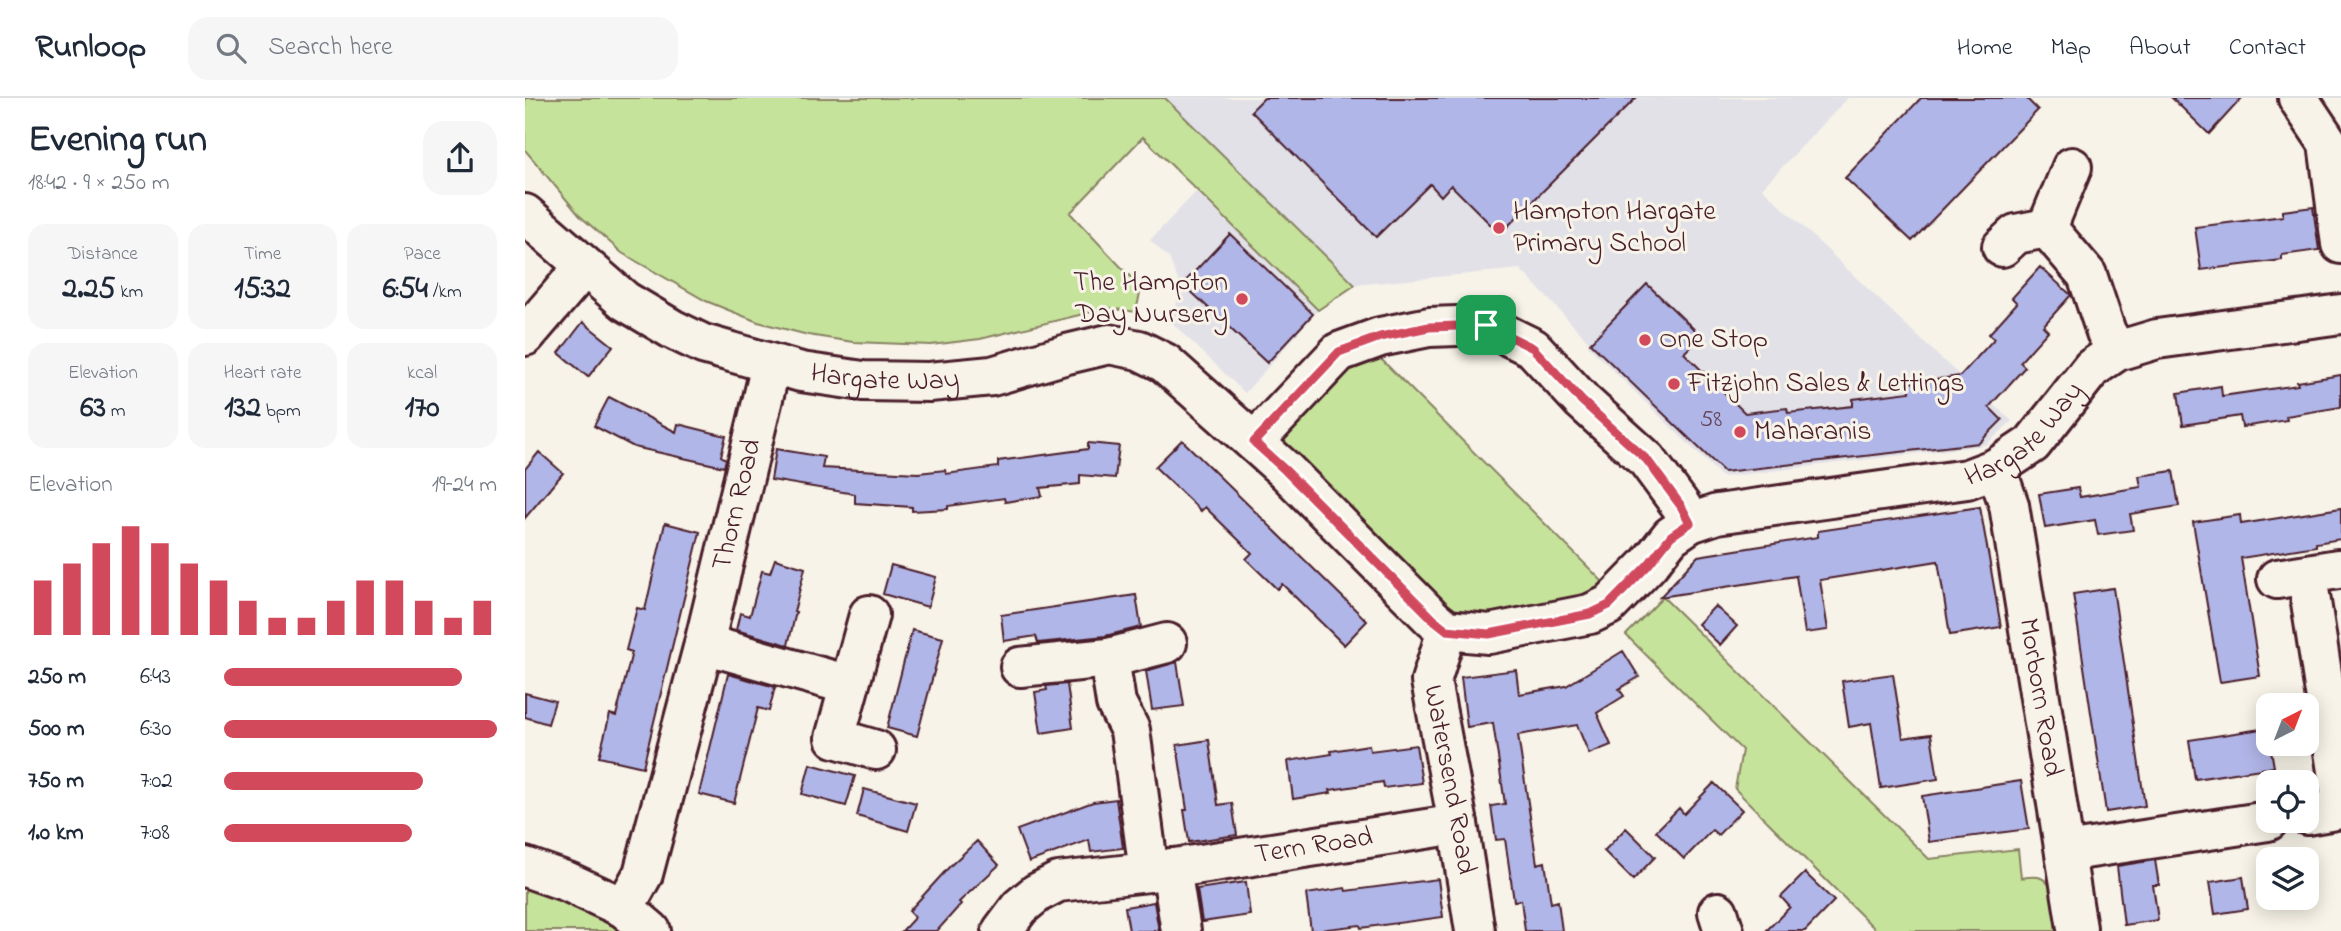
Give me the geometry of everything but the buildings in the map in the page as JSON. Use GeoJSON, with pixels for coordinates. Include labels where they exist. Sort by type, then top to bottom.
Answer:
{"type":"FeatureCollection","features":[{"type":"Feature","properties":{"kind":"street"},"geometry":{"type":"LineString","coordinates":[[2298,98],[2334,142],[2341,244]]}},
{"type":"Feature","properties":{"kind":"street"},"geometry":{"type":"LineString","coordinates":[[2047,228],[2072,167]]}},
{"type":"Feature","properties":{"kind":"street","name":"Hargate Way"},"geometry":{"type":"LineString","coordinates":[[525,214],[625,301],[703,344],[771,365],[863,381],[929,382],[992,376],[1109,344],[1139,350],[1165,363],[1285,470],[1366,554],[1447,630],[1489,634],[1590,614],[1609,605],[1648,565],[1671,536],[1690,523],[1717,514],[1967,479],[1996,468],[2032,444],[2092,368],[2117,351],[2157,339],[2341,314]]}},
{"type":"Feature","properties":{"kind":"street"},"geometry":{"type":"LineString","coordinates":[[2001,247],[2016,234],[2047,228]]}},
{"type":"Feature","properties":{"kind":"street"},"geometry":{"type":"LineString","coordinates":[[2047,228],[2087,275],[2106,332],[2117,351]]}},
{"type":"Feature","properties":{"kind":"street"},"geometry":{"type":"LineString","coordinates":[[525,337],[584,267]]}},
{"type":"Feature","properties":{"kind":"street"},"geometry":{"type":"LineString","coordinates":[[1254,442],[1339,352],[1380,337],[1429,327],[1486,325],[1533,348],[1582,401],[1647,460],[1681,506],[1690,523]]}},
{"type":"Feature","properties":{"kind":"street","name":"Thorn Road"},"geometry":{"type":"LineString","coordinates":[[638,920],[643,874],[704,644],[771,365]]}},
{"type":"Feature","properties":{"kind":"street","name":"Morborn Road"},"geometry":{"type":"LineString","coordinates":[[1996,468],[2009,505],[2077,928]]}},
{"type":"Feature","properties":{"kind":"street"},"geometry":{"type":"LineString","coordinates":[[2308,575],[2341,797]]}},
{"type":"Feature","properties":{"kind":"street"},"geometry":{"type":"LineString","coordinates":[[869,615],[835,738],[876,750]]}},
{"type":"Feature","properties":{"kind":"street","name":"Watersend Road"},"geometry":{"type":"LineString","coordinates":[[1447,630],[1431,681],[1475,931]]}},
{"type":"Feature","properties":{"kind":"street"},"geometry":{"type":"LineString","coordinates":[[1020,667],[1109,658],[1167,643]]}},
{"type":"Feature","properties":{"kind":"street"},"geometry":{"type":"LineString","coordinates":[[704,644],[849,685]]}},
{"type":"Feature","properties":{"kind":"street"},"geometry":{"type":"LineString","coordinates":[[1109,658],[1116,703],[1131,730],[1160,870],[1181,931]]}},
{"type":"Feature","properties":{"kind":"street"},"geometry":{"type":"LineString","coordinates":[[2319,813],[2341,809]]}},
{"type":"Feature","properties":{"kind":"street"},"geometry":{"type":"LineString","coordinates":[[2065,852],[2256,823]]}},
{"type":"Feature","properties":{"kind":"street","name":"Tern Road"},"geometry":{"type":"LineString","coordinates":[[1002,931],[1020,907],[1037,893],[1058,882],[1160,870],[1458,824]]}},
{"type":"Feature","properties":{"kind":"street"},"geometry":{"type":"LineString","coordinates":[[525,867],[568,882],[638,920]]}},
{"type":"Feature","properties":{"kind":"shaded area"},"geometry":{"type":"Polygon","coordinates":[[[1165,98],[1848,98],[1762,188],[1948,365],[2012,421],[1986,445],[1722,477],[1588,346],[1590,343],[1520,269],[1355,285],[1165,98]]]}},
{"type":"Feature","properties":{"kind":"shaded area","name":"The Hampton Day Nursery"},"geometry":{"type":"Polygon","coordinates":[[[1196,192],[1318,310],[1245,393],[1171,322],[1181,288],[1169,258],[1150,240],[1196,192]]]}},
{"type":"Feature","properties":{"kind":"green space"},"geometry":{"type":"Polygon","coordinates":[[[525,98],[1165,98],[1355,285],[1318,310],[1143,137],[1070,213],[1141,288],[1136,312],[1108,308],[980,339],[931,345],[853,342],[808,335],[758,322],[706,301],[622,253],[580,216],[525,150],[525,98]]]}},
{"type":"Feature","properties":{"kind":"green space"},"geometry":{"type":"Polygon","coordinates":[[[1370,348],[1604,583],[1571,605],[1469,619],[1438,610],[1282,445],[1285,430],[1370,348]]]}},
{"type":"Feature","properties":{"kind":"green space"},"geometry":{"type":"Polygon","coordinates":[[[1663,597],[1929,859],[2018,849],[2021,878],[2038,877],[2049,885],[2053,892],[2061,931],[1877,931],[1735,789],[1742,750],[1626,635],[1663,597]]]}},
{"type":"Feature","properties":{"kind":"green space"},"geometry":{"type":"Polygon","coordinates":[[[525,881],[633,931],[525,931],[525,881]]]}},
{"type":"Feature","properties":{"kind":"place","name":"Hampton Hargate Primary School"},"geometry":{"type":"Point","coordinates":[1499,228]}},
{"type":"Feature","properties":{"kind":"place","name":"The Hampton Day Nursery"},"geometry":{"type":"Point","coordinates":[1242,299]}},
{"type":"Feature","properties":{"kind":"place","name":"One Stop"},"geometry":{"type":"Point","coordinates":[1645,340]}},
{"type":"Feature","properties":{"kind":"place","name":"Fitzjohn Sales & Lettings"},"geometry":{"type":"Point","coordinates":[1674,384]}},
{"type":"Feature","properties":{"kind":"place","name":"Maharanis"},"geometry":{"type":"Point","coordinates":[1740,432]}},
{"type":"Feature","properties":{"kind":"route"},"geometry":{"type":"LineString","coordinates":[[1486,325],[1533,348],[1582,401],[1647,460],[1681,506],[1690,523],[1671,536],[1648,565],[1609,605],[1590,614],[1489,634],[1447,630],[1433,619],[1254,442],[1339,352],[1380,337],[1429,327],[1486,325]]}}]}
